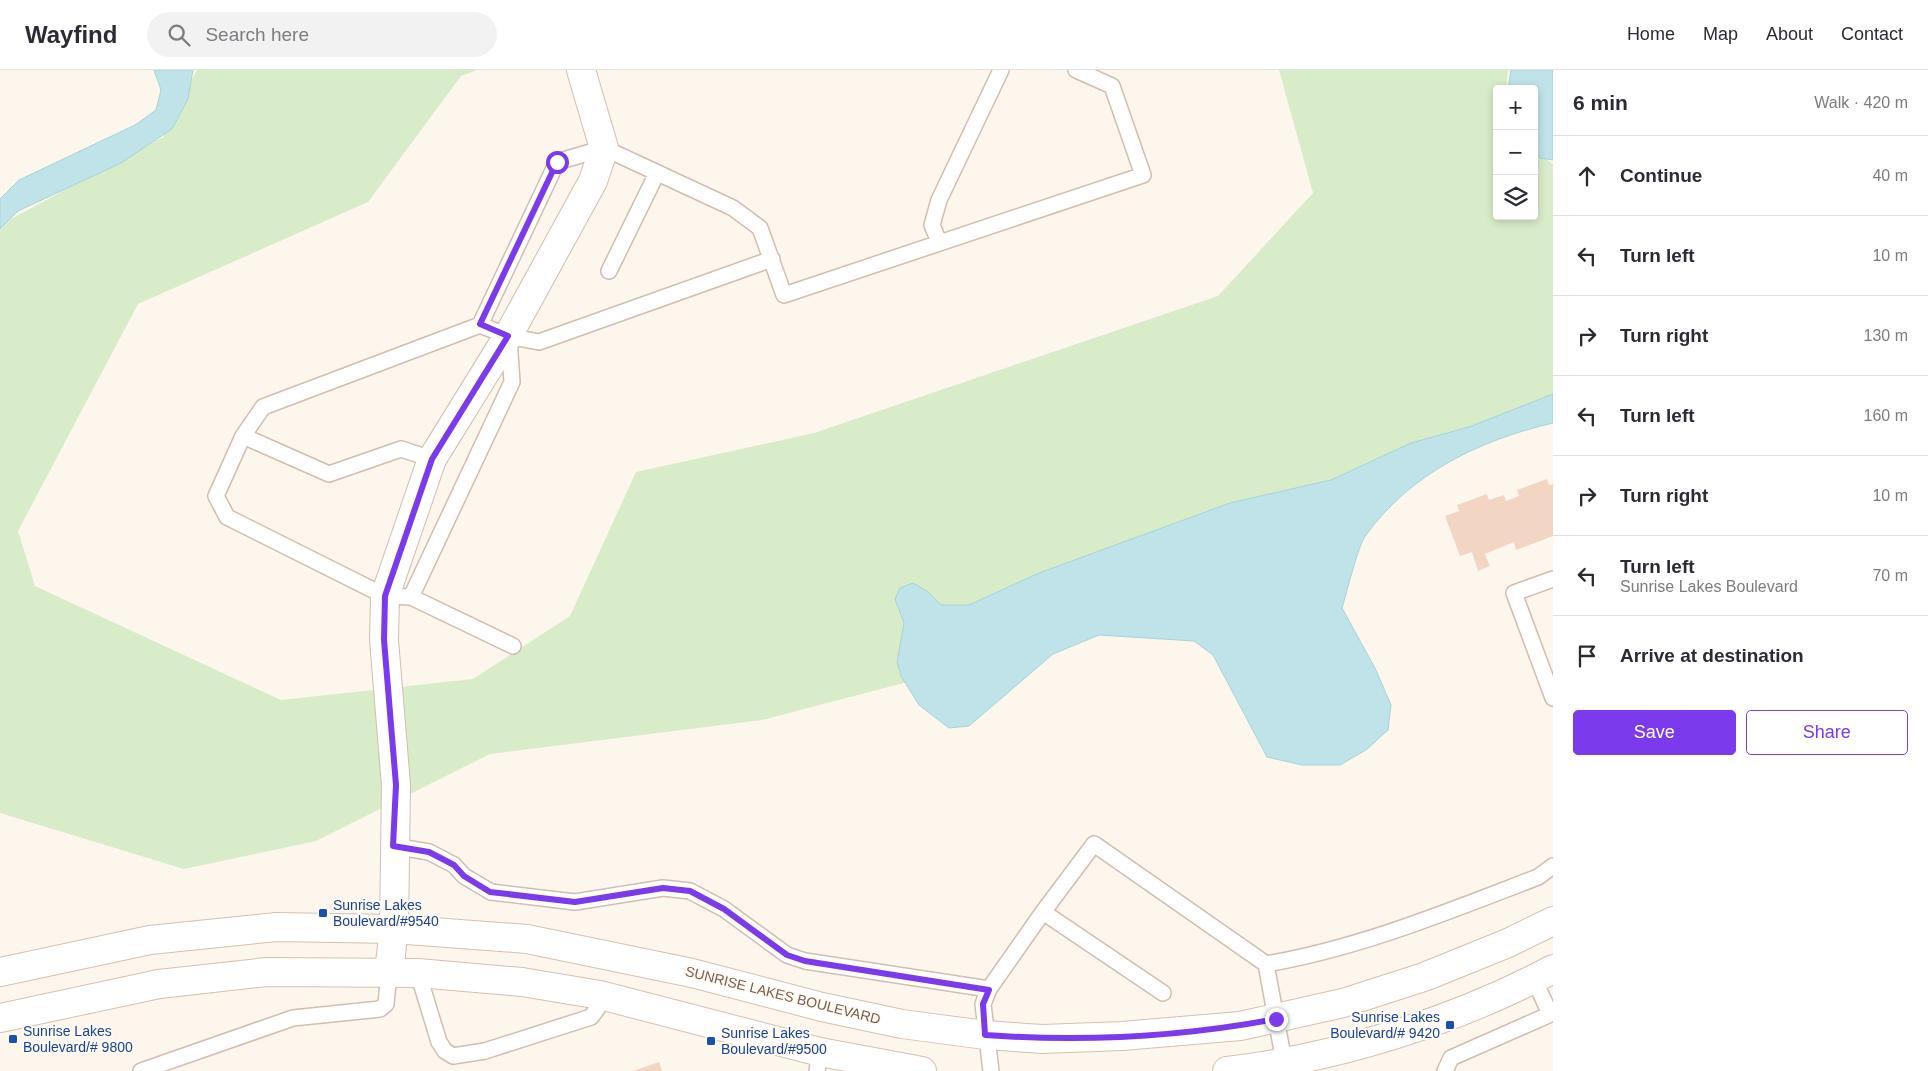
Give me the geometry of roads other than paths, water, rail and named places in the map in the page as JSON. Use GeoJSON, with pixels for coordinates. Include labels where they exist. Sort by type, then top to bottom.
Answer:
{"type":"FeatureCollection","features":[{"type":"Feature","properties":{"kind":"street"},"geometry":{"type":"LineString","coordinates":[[389,971],[394,930],[393,846],[396,785],[384,640],[398,597],[432,459],[508,336],[593,180],[604,148],[581,70]]}},
{"type":"Feature","properties":{"kind":"street","name":"SUNRISE LAKES BOULEVARD"},"geometry":{"type":"LineString","coordinates":[[0,972],[150,940],[266,928],[394,930],[528,939],[692,973],[822,1007],[902,1024],[985,1035],[1042,1039],[1202,1030],[1276,1019],[1343,1003],[1424,978],[1508,943],[1553,921]]}},
{"type":"Feature","properties":{"kind":"street"},"geometry":{"type":"LineString","coordinates":[[0,1018],[159,984],[267,972],[389,971],[522,982],[600,995],[818,1062],[922,1071]]}},
{"type":"Feature","properties":{"kind":"street"},"geometry":{"type":"LineString","coordinates":[[1227,1071],[1285,1067],[1425,1023],[1544,974]]}},
{"type":"Feature","properties":{"kind":"lane"},"geometry":{"type":"LineString","coordinates":[[940,242],[932,225],[939,200],[1001,70]]}},
{"type":"Feature","properties":{"kind":"lane"},"geometry":{"type":"LineString","coordinates":[[513,646],[398,597],[227,517],[216,496],[243,436],[263,407],[480,324],[557,162],[604,148],[733,208],[760,228],[784,295],[1143,175],[1112,86],[1076,70]]}},
{"type":"Feature","properties":{"kind":"lane"},"geometry":{"type":"LineString","coordinates":[[609,271],[657,173]]}},
{"type":"Feature","properties":{"kind":"lane"},"geometry":{"type":"LineString","coordinates":[[480,324],[508,336],[539,342],[772,259]]}},
{"type":"Feature","properties":{"kind":"lane"},"geometry":{"type":"LineString","coordinates":[[398,597],[512,382],[508,336]]}},
{"type":"Feature","properties":{"kind":"lane"},"geometry":{"type":"LineString","coordinates":[[243,436],[329,474],[401,449],[432,459]]}},
{"type":"Feature","properties":{"kind":"lane"},"geometry":{"type":"LineString","coordinates":[[1553,579],[1514,593],[1553,698]]}},
{"type":"Feature","properties":{"kind":"lane"},"geometry":{"type":"LineString","coordinates":[[991,1071],[985,1035],[983,1004],[989,990],[1042,912],[1094,844],[1266,964],[1308,957],[1404,928],[1538,877],[1553,866]]}},
{"type":"Feature","properties":{"kind":"lane"},"geometry":{"type":"LineString","coordinates":[[393,846],[429,852],[454,865],[464,876],[490,892],[575,902],[663,888],[690,891],[724,909],[787,955],[805,961],[989,990]]}},
{"type":"Feature","properties":{"kind":"lane"},"geometry":{"type":"LineString","coordinates":[[1042,912],[1163,993]]}},
{"type":"Feature","properties":{"kind":"lane"},"geometry":{"type":"LineString","coordinates":[[1266,964],[1285,1067]]}},
{"type":"Feature","properties":{"kind":"lane"},"geometry":{"type":"LineString","coordinates":[[141,1071],[293,1018],[380,1009],[386,1004],[389,971]]}},
{"type":"Feature","properties":{"kind":"lane"},"geometry":{"type":"LineString","coordinates":[[418,973],[439,1042],[445,1051],[453,1056],[485,1051],[591,1016],[596,1009],[600,995]]}},
{"type":"Feature","properties":{"kind":"lane"},"geometry":{"type":"LineString","coordinates":[[1445,1071],[1451,1058],[1551,1013],[1544,974]]}},
{"type":"Feature","properties":{"kind":"water"},"geometry":{"type":"Polygon","coordinates":[[[154,70],[193,70],[188,99],[172,129],[121,163],[18,211],[0,229],[0,199],[19,180],[135,125],[156,110],[161,90],[154,70]]]}},
{"type":"Feature","properties":{"kind":"water"},"geometry":{"type":"Polygon","coordinates":[[[1511,70],[1553,70],[1553,160],[1540,158],[1538,155],[1538,85],[1509,85],[1511,70]]]}},
{"type":"Feature","properties":{"kind":"water"},"geometry":{"type":"Polygon","coordinates":[[[1553,394],[1553,423],[1499,439],[1449,462],[1404,494],[1384,513],[1363,540],[1342,608],[1375,668],[1391,705],[1388,730],[1366,750],[1340,765],[1302,765],[1267,757],[1213,655],[1194,641],[1099,635],[1053,654],[969,726],[949,728],[919,705],[901,676],[897,662],[904,623],[895,599],[900,588],[913,583],[928,592],[941,605],[969,605],[1039,573],[1230,503],[1331,480],[1411,443],[1469,427],[1553,394]]]}},
{"type":"Feature","properties":{"kind":"place","name":"Sunrise Lakes Boulevard/#9540"},"geometry":{"type":"Point","coordinates":[323,913]}},
{"type":"Feature","properties":{"kind":"place","name":"Sunrise Lakes Boulevard/# 9420"},"geometry":{"type":"Point","coordinates":[1450,1025]}},
{"type":"Feature","properties":{"kind":"place","name":"Sunrise Lakes Boulevard/# 9800"},"geometry":{"type":"Point","coordinates":[13,1039]}},
{"type":"Feature","properties":{"kind":"place","name":"Sunrise Lakes Boulevard/#9500"},"geometry":{"type":"Point","coordinates":[711,1041]}}]}
